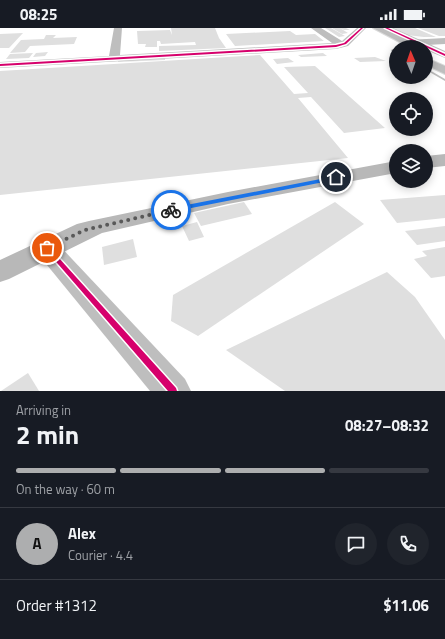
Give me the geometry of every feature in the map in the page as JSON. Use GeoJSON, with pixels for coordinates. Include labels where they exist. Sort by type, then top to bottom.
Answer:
{"type":"FeatureCollection","features":[{"type":"Feature","properties":{"kind":"main road"},"geometry":{"type":"LineString","coordinates":[[433,161],[445,160]]}},
{"type":"Feature","properties":{"kind":"main road"},"geometry":{"type":"LineString","coordinates":[[0,272],[47,248],[97,226],[228,198],[389,168]]}},
{"type":"Feature","properties":{"kind":"street"},"geometry":{"type":"LineString","coordinates":[[114,58],[118,28]]}},
{"type":"Feature","properties":{"kind":"street"},"geometry":{"type":"LineString","coordinates":[[315,28],[342,45]]}},
{"type":"Feature","properties":{"kind":"street"},"geometry":{"type":"LineString","coordinates":[[0,65],[342,45],[362,28],[396,40]]}},
{"type":"Feature","properties":{"kind":"street"},"geometry":{"type":"LineString","coordinates":[[377,28],[400,40]]}},
{"type":"Feature","properties":{"kind":"street"},"geometry":{"type":"LineString","coordinates":[[386,28],[403,40]]}},
{"type":"Feature","properties":{"kind":"street"},"geometry":{"type":"LineString","coordinates":[[433,42],[445,40]]}},
{"type":"Feature","properties":{"kind":"street"},"geometry":{"type":"LineString","coordinates":[[433,52],[445,55]]}},
{"type":"Feature","properties":{"kind":"street"},"geometry":{"type":"LineString","coordinates":[[433,54],[445,60]]}},
{"type":"Feature","properties":{"kind":"street"},"geometry":{"type":"LineString","coordinates":[[433,64],[445,70]]}},
{"type":"Feature","properties":{"kind":"street"},"geometry":{"type":"LineString","coordinates":[[47,248],[173,391]]}},
{"type":"Feature","properties":{"kind":"building"},"geometry":{"type":"Polygon","coordinates":[[[171,28],[215,28],[219,38],[226,48],[159,51],[159,46],[196,45],[195,42],[161,44],[160,41],[157,41],[157,47],[145,47],[146,44],[138,44],[137,31],[170,30],[172,35],[171,28]]]}},
{"type":"Feature","properties":{"kind":"building"},"geometry":{"type":"Polygon","coordinates":[[[325,28],[331,28],[345,36],[339,37],[325,28]]]}},
{"type":"Feature","properties":{"kind":"building"},"geometry":{"type":"Polygon","coordinates":[[[332,28],[340,28],[348,33],[342,34],[332,28]]]}},
{"type":"Feature","properties":{"kind":"building"},"geometry":{"type":"Polygon","coordinates":[[[340,28],[346,28],[350,30],[344,30],[340,28]]]}},
{"type":"Feature","properties":{"kind":"building"},"geometry":{"type":"Polygon","coordinates":[[[391,28],[415,28],[436,37],[407,35],[391,28]]]}},
{"type":"Feature","properties":{"kind":"building"},"geometry":{"type":"Polygon","coordinates":[[[418,28],[445,28],[445,36],[439,36],[418,28]]]}},
{"type":"Feature","properties":{"kind":"building"},"geometry":{"type":"Polygon","coordinates":[[[290,31],[296,35],[315,34],[324,41],[235,46],[226,34],[290,31]]]}},
{"type":"Feature","properties":{"kind":"building"},"geometry":{"type":"Polygon","coordinates":[[[23,33],[9,48],[0,48],[0,34],[23,33]]]}},
{"type":"Feature","properties":{"kind":"building"},"geometry":{"type":"Polygon","coordinates":[[[46,35],[56,35],[53,38],[77,37],[74,44],[30,46],[25,52],[10,53],[21,40],[44,39],[46,35]]]}},
{"type":"Feature","properties":{"kind":"building"},"geometry":{"type":"Polygon","coordinates":[[[48,52],[45,56],[33,57],[36,53],[48,52]]]}},
{"type":"Feature","properties":{"kind":"building"},"geometry":{"type":"Polygon","coordinates":[[[33,53],[29,58],[6,59],[10,54],[33,53]]]}},
{"type":"Feature","properties":{"kind":"building"},"geometry":{"type":"Polygon","coordinates":[[[323,53],[327,56],[301,57],[298,55],[323,53]]]}},
{"type":"Feature","properties":{"kind":"building"},"geometry":{"type":"Polygon","coordinates":[[[260,55],[294,94],[308,93],[284,67],[315,66],[385,128],[344,133],[311,97],[298,98],[348,158],[0,195],[0,71],[260,55]]]}},
{"type":"Feature","properties":{"kind":"building"},"geometry":{"type":"Polygon","coordinates":[[[165,57],[165,60],[118,62],[119,59],[165,57]]]}},
{"type":"Feature","properties":{"kind":"building"},"geometry":{"type":"Polygon","coordinates":[[[375,57],[386,61],[360,62],[354,58],[375,57]]]}},
{"type":"Feature","properties":{"kind":"building"},"geometry":{"type":"Polygon","coordinates":[[[288,58],[294,62],[277,64],[273,59],[288,58]]]}},
{"type":"Feature","properties":{"kind":"building"},"geometry":{"type":"Polygon","coordinates":[[[445,195],[445,218],[397,223],[380,200],[445,195]]]}},
{"type":"Feature","properties":{"kind":"building"},"geometry":{"type":"Polygon","coordinates":[[[244,202],[252,214],[201,226],[194,213],[244,202]]]}},
{"type":"Feature","properties":{"kind":"building"},"geometry":{"type":"Polygon","coordinates":[[[335,202],[364,224],[198,336],[171,321],[173,295],[335,202]]]}},
{"type":"Feature","properties":{"kind":"building"},"geometry":{"type":"Polygon","coordinates":[[[197,222],[204,237],[189,241],[182,226],[197,222]]]}},
{"type":"Feature","properties":{"kind":"building"},"geometry":{"type":"Polygon","coordinates":[[[445,226],[445,241],[417,245],[405,231],[445,226]]]}},
{"type":"Feature","properties":{"kind":"building"},"geometry":{"type":"Polygon","coordinates":[[[133,239],[137,257],[104,265],[102,247],[133,239]]]}},
{"type":"Feature","properties":{"kind":"building"},"geometry":{"type":"Polygon","coordinates":[[[445,247],[445,276],[431,278],[414,259],[427,256],[422,251],[445,247]]]}},
{"type":"Feature","properties":{"kind":"building"},"geometry":{"type":"Polygon","coordinates":[[[387,272],[415,297],[445,340],[445,391],[285,391],[226,350],[387,272]]]}},
{"type":"Feature","properties":{"kind":"building"},"geometry":{"type":"Polygon","coordinates":[[[28,373],[39,391],[1,391],[28,373]]]}},
{"type":"Feature","properties":{"kind":"waterway"},"geometry":{"type":"LineString","coordinates":[[433,73],[445,80]]}},
{"type":"Feature","properties":{"kind":"cycle path"},"geometry":{"type":"LineString","coordinates":[[0,65],[336,46],[345,44],[362,28]]}},
{"type":"Feature","properties":{"kind":"cycle path"},"geometry":{"type":"LineString","coordinates":[[386,28],[445,55]]}},
{"type":"Feature","properties":{"kind":"cycle path"},"geometry":{"type":"LineString","coordinates":[[47,248],[173,391]]}},
{"type":"Feature","properties":{"kind":"way so far"},"geometry":{"type":"LineString","coordinates":[[47,248],[97,226],[171,210]]}},
{"type":"Feature","properties":{"kind":"route"},"geometry":{"type":"LineString","coordinates":[[171,210],[336,177]]}}]}
